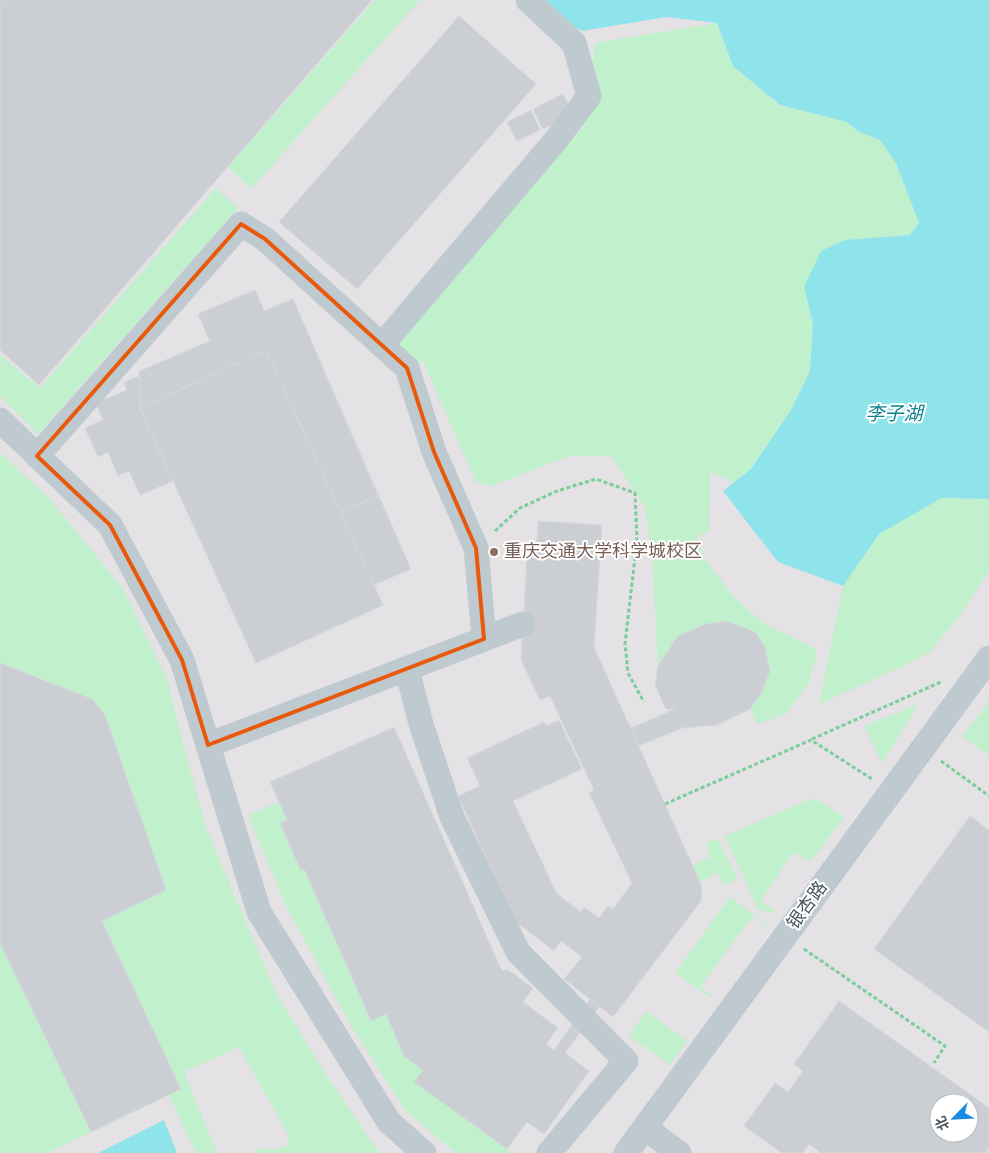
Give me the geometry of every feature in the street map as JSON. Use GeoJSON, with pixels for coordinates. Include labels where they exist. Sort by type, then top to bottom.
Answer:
{"type":"FeatureCollection","features":[{"type":"Feature","properties":{"kind":"street"},"geometry":{"type":"LineString","coordinates":[[382,345],[556,140],[588,96],[574,43],[528,0]]}},
{"type":"Feature","properties":{"kind":"street"},"geometry":{"type":"LineString","coordinates":[[37,456],[241,224],[265,239],[407,368],[434,452],[476,548],[484,640]]}},
{"type":"Feature","properties":{"kind":"street"},"geometry":{"type":"LineString","coordinates":[[0,420],[110,526],[182,660],[259,912],[389,1122],[424,1153]]}},
{"type":"Feature","properties":{"kind":"street"},"geometry":{"type":"LineString","coordinates":[[208,745],[523,624]]}},
{"type":"Feature","properties":{"kind":"street","name":"银杏路"},"geometry":{"type":"LineString","coordinates":[[626,1153],[989,658]]}},
{"type":"Feature","properties":{"kind":"street"},"geometry":{"type":"LineString","coordinates":[[407,669],[421,724],[452,817],[518,952],[626,1061],[549,1153]]}},
{"type":"Feature","properties":{"kind":"street"},"geometry":{"type":"LineString","coordinates":[[645,1128],[679,1153]]}},
{"type":"Feature","properties":{"kind":"path"},"geometry":{"type":"LineString","coordinates":[[476,548],[520,508],[557,491],[596,479],[635,493],[637,540],[625,644],[628,672],[644,702]]}},
{"type":"Feature","properties":{"kind":"path"},"geometry":{"type":"LineString","coordinates":[[665,804],[942,681]]}},
{"type":"Feature","properties":{"kind":"path"},"geometry":{"type":"LineString","coordinates":[[811,740],[891,791]]}},
{"type":"Feature","properties":{"kind":"path"},"geometry":{"type":"LineString","coordinates":[[923,748],[989,796]]}},
{"type":"Feature","properties":{"kind":"path"},"geometry":{"type":"LineString","coordinates":[[785,936],[945,1046],[934,1063]]}},
{"type":"Feature","properties":{"kind":"highlighted area"},"geometry":{"type":"Polygon","coordinates":[[[241,224],[265,239],[407,368],[434,452],[476,548],[484,639],[208,745],[182,660],[110,525],[37,456],[241,224]]]}},
{"type":"Feature","properties":{"kind":"shaded area","name":"重庆交通大学科学城校区"},"geometry":{"type":"Polygon","coordinates":[[[0,0],[989,0],[989,1153],[0,1153],[0,0]]]}},
{"type":"Feature","properties":{"kind":"green space"},"geometry":{"type":"Polygon","coordinates":[[[375,0],[420,0],[251,189],[228,167],[375,0]]]}},
{"type":"Feature","properties":{"kind":"green space"},"geometry":{"type":"Polygon","coordinates":[[[717,23],[733,66],[779,105],[847,122],[859,132],[880,140],[896,163],[919,223],[910,235],[845,240],[804,287],[813,324],[810,371],[791,410],[751,469],[734,483],[710,471],[709,532],[697,536],[704,558],[734,597],[763,623],[816,649],[816,657],[809,682],[786,714],[757,724],[750,709],[762,692],[727,621],[706,624],[678,636],[658,666],[652,554],[645,507],[611,456],[569,456],[491,486],[476,482],[423,361],[407,368],[396,349],[403,332],[585,125],[595,43],[717,23]]]}},
{"type":"Feature","properties":{"kind":"green space"},"geometry":{"type":"Polygon","coordinates":[[[216,188],[238,208],[38,434],[0,396],[0,355],[40,388],[216,188]]]}},
{"type":"Feature","properties":{"kind":"green space"},"geometry":{"type":"Polygon","coordinates":[[[0,453],[49,498],[124,590],[167,680],[205,826],[277,995],[327,1076],[379,1153],[255,1153],[256,1149],[280,1149],[287,1146],[288,1134],[239,1047],[184,1072],[217,1153],[196,1153],[169,1095],[47,1153],[0,1153],[0,453]]]}},
{"type":"Feature","properties":{"kind":"green space"},"geometry":{"type":"Polygon","coordinates":[[[942,498],[989,499],[989,570],[961,614],[930,652],[819,704],[843,586],[879,534],[942,498]]]}},
{"type":"Feature","properties":{"kind":"green space"},"geometry":{"type":"Polygon","coordinates":[[[989,702],[989,755],[962,736],[989,702]]]}},
{"type":"Feature","properties":{"kind":"green space"},"geometry":{"type":"Polygon","coordinates":[[[919,704],[882,763],[864,726],[919,704]]]}},
{"type":"Feature","properties":{"kind":"green space"},"geometry":{"type":"Polygon","coordinates":[[[810,799],[818,800],[844,817],[811,861],[793,852],[761,901],[776,911],[772,913],[758,909],[725,836],[810,799]]]}},
{"type":"Feature","properties":{"kind":"green space"},"geometry":{"type":"Polygon","coordinates":[[[279,802],[287,820],[280,824],[301,870],[304,869],[372,1020],[386,1014],[423,1070],[415,1082],[512,1153],[456,1153],[406,1111],[353,1029],[287,908],[248,815],[279,802]]]}},
{"type":"Feature","properties":{"kind":"green space"},"geometry":{"type":"Polygon","coordinates":[[[718,839],[737,879],[724,885],[717,873],[700,882],[693,865],[710,857],[706,843],[718,839]]]}},
{"type":"Feature","properties":{"kind":"green space"},"geometry":{"type":"Polygon","coordinates":[[[730,897],[769,928],[753,916],[700,987],[715,998],[708,996],[675,973],[730,897]]]}},
{"type":"Feature","properties":{"kind":"green space"},"geometry":{"type":"Polygon","coordinates":[[[646,1011],[687,1041],[670,1065],[629,1036],[646,1011]]]}},
{"type":"Feature","properties":{"kind":"water","name":"李子湖"},"geometry":{"type":"Polygon","coordinates":[[[531,0],[989,0],[989,499],[942,498],[879,534],[843,586],[778,562],[723,491],[751,469],[791,410],[810,371],[813,324],[804,287],[821,251],[845,240],[910,235],[919,223],[896,163],[880,140],[859,132],[847,122],[780,105],[733,66],[717,23],[666,17],[582,31],[531,0]]]}},
{"type":"Feature","properties":{"kind":"water"},"geometry":{"type":"Polygon","coordinates":[[[164,1120],[177,1153],[98,1153],[164,1120]]]}},
{"type":"Feature","properties":{"kind":"building"},"geometry":{"type":"Polygon","coordinates":[[[0,0],[372,0],[39,385],[0,350],[0,0]]]}},
{"type":"Feature","properties":{"kind":"building"},"geometry":{"type":"Polygon","coordinates":[[[459,16],[536,84],[357,289],[279,222],[459,16]]]}},
{"type":"Feature","properties":{"kind":"building"},"geometry":{"type":"Polygon","coordinates":[[[563,94],[573,114],[543,129],[533,109],[563,94]]]}},
{"type":"Feature","properties":{"kind":"building"},"geometry":{"type":"Polygon","coordinates":[[[531,110],[540,130],[517,141],[507,122],[531,110]]]}},
{"type":"Feature","properties":{"kind":"building"},"geometry":{"type":"Polygon","coordinates":[[[255,290],[264,311],[293,299],[411,569],[374,585],[383,605],[256,663],[173,481],[140,495],[129,471],[118,476],[108,452],[98,457],[85,428],[103,420],[96,403],[127,390],[124,382],[140,376],[138,372],[210,341],[198,314],[255,290]]]}},
{"type":"Feature","properties":{"kind":"building"},"geometry":{"type":"Polygon","coordinates":[[[255,290],[264,311],[293,299],[378,496],[340,512],[299,422],[173,481],[141,410],[140,376],[138,372],[210,341],[198,314],[255,290]]]}},
{"type":"Feature","properties":{"kind":"building"},"geometry":{"type":"Polygon","coordinates":[[[266,350],[383,605],[256,663],[140,408],[266,350]]]}},
{"type":"Feature","properties":{"kind":"building"},"geometry":{"type":"Polygon","coordinates":[[[538,521],[602,525],[594,647],[701,884],[701,901],[613,1017],[564,979],[582,957],[561,941],[554,951],[515,921],[458,796],[480,786],[467,758],[544,722],[546,726],[559,720],[582,769],[513,801],[557,894],[581,912],[584,907],[599,918],[608,906],[613,909],[632,883],[589,793],[594,790],[550,696],[540,700],[521,660],[527,557],[536,558],[538,521]]]}},
{"type":"Feature","properties":{"kind":"building"},"geometry":{"type":"Polygon","coordinates":[[[727,621],[755,632],[765,647],[770,671],[762,692],[750,709],[717,725],[682,728],[639,746],[631,728],[675,709],[666,709],[655,685],[658,666],[678,636],[706,624],[727,621]]]}},
{"type":"Feature","properties":{"kind":"building"},"geometry":{"type":"Polygon","coordinates":[[[0,663],[92,699],[105,715],[166,890],[102,921],[181,1089],[91,1132],[0,943],[0,663]]]}},
{"type":"Feature","properties":{"kind":"building"},"geometry":{"type":"Polygon","coordinates":[[[394,727],[502,971],[507,969],[533,988],[523,1002],[558,1028],[546,1044],[554,1050],[590,999],[600,1006],[565,1053],[589,1071],[544,1134],[527,1122],[507,1149],[414,1082],[423,1070],[404,1056],[386,1014],[371,1021],[304,869],[301,871],[280,823],[287,820],[270,782],[394,727]]]}},
{"type":"Feature","properties":{"kind":"building"},"geometry":{"type":"Polygon","coordinates":[[[970,816],[989,830],[989,1032],[874,949],[970,816]]]}},
{"type":"Feature","properties":{"kind":"building"},"geometry":{"type":"Polygon","coordinates":[[[839,1001],[968,1093],[929,1093],[929,1143],[979,1143],[979,1101],[989,1108],[989,1147],[985,1153],[918,1153],[832,1092],[814,1117],[824,1123],[803,1153],[782,1153],[744,1126],[775,1083],[788,1092],[803,1071],[794,1064],[839,1001]]]}},
{"type":"Feature","properties":{"kind":"building"},"geometry":{"type":"Polygon","coordinates":[[[839,1001],[968,1093],[929,1093],[929,1143],[979,1143],[979,1101],[989,1108],[989,1147],[985,1153],[821,1153],[809,1144],[803,1153],[782,1153],[744,1126],[775,1083],[788,1092],[803,1071],[794,1064],[839,1001]]]}},
{"type":"Feature","properties":{"kind":"place","name":"重庆交通大学科学城校区"},"geometry":{"type":"Point","coordinates":[494,552]}}]}
